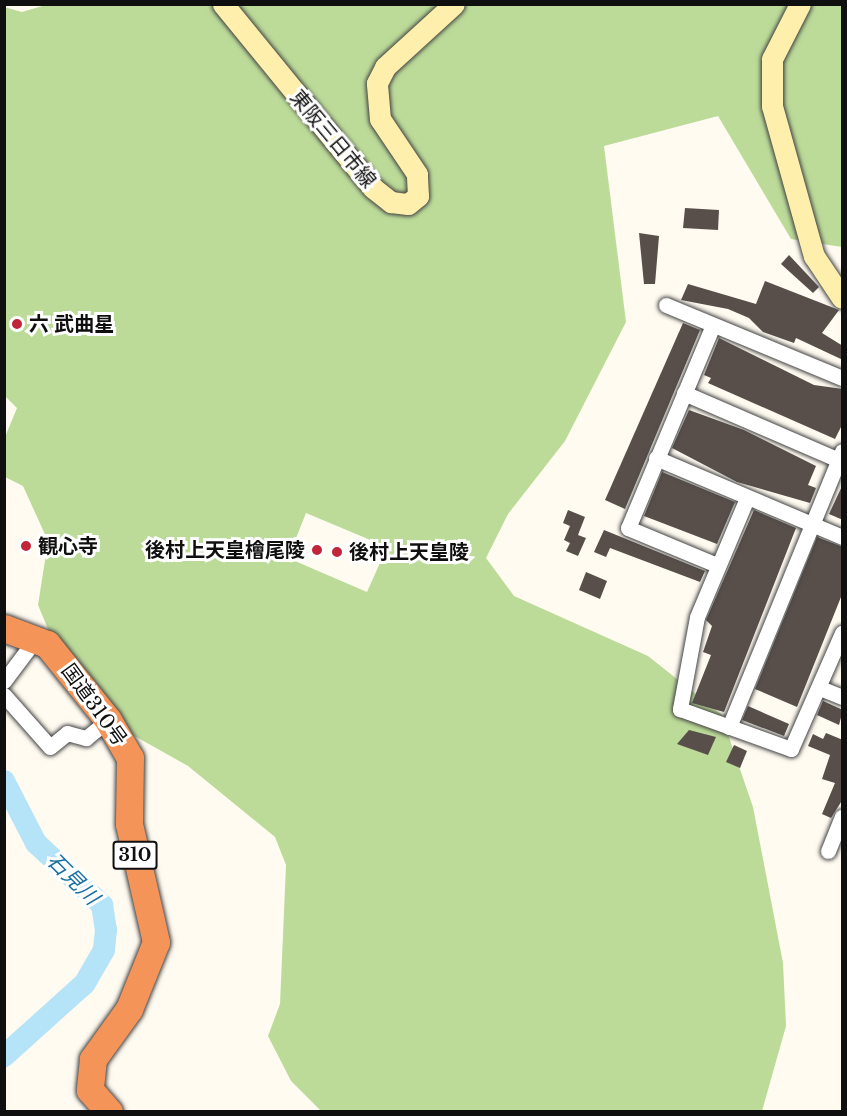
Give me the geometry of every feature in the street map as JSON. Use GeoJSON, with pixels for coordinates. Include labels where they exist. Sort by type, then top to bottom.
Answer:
{"type":"FeatureCollection","features":[{"type":"Feature","properties":{"kind":"highway"},"geometry":{"type":"LineString","coordinates":[[4,628],[37,637]]}},
{"type":"Feature","properties":{"kind":"highway","name":"国道310号"},"geometry":{"type":"LineString","coordinates":[[37,637],[108,720],[130,758],[129,824],[156,942],[129,1009],[93,1059],[90,1090],[109,1112]]}},
{"type":"Feature","properties":{"kind":"main road","name":"東阪三日市線"},"geometry":{"type":"LineString","coordinates":[[224,4],[373,188],[391,202],[408,204],[418,196],[417,174],[380,119],[377,83],[385,67],[454,4]]}},
{"type":"Feature","properties":{"kind":"main road"},"geometry":{"type":"LineString","coordinates":[[800,4],[772,59],[772,106],[814,256],[843,298]]}},
{"type":"Feature","properties":{"kind":"street"},"geometry":{"type":"LineString","coordinates":[[666,305],[843,378]]}},
{"type":"Feature","properties":{"kind":"street"},"geometry":{"type":"LineString","coordinates":[[713,325],[628,528],[717,565]]}},
{"type":"Feature","properties":{"kind":"street"},"geometry":{"type":"LineString","coordinates":[[684,393],[841,456],[729,727]]}},
{"type":"Feature","properties":{"kind":"street"},"geometry":{"type":"LineString","coordinates":[[656,458],[843,537]]}},
{"type":"Feature","properties":{"kind":"street"},"geometry":{"type":"LineString","coordinates":[[747,498],[697,617],[680,709],[791,749],[843,633]]}},
{"type":"Feature","properties":{"kind":"street"},"geometry":{"type":"LineString","coordinates":[[4,681],[37,637]]}},
{"type":"Feature","properties":{"kind":"street"},"geometry":{"type":"LineString","coordinates":[[820,687],[843,697]]}},
{"type":"Feature","properties":{"kind":"street"},"geometry":{"type":"LineString","coordinates":[[4,695],[50,747],[67,733],[86,738],[108,720]]}},
{"type":"Feature","properties":{"kind":"street"},"geometry":{"type":"LineString","coordinates":[[828,851],[843,817]]}},
{"type":"Feature","properties":{"kind":"green space"},"geometry":{"type":"Polygon","coordinates":[[[49,4],[842,5],[842,247],[791,239],[718,116],[604,146],[626,322],[565,441],[508,514],[486,558],[514,596],[648,656],[721,714],[753,807],[783,963],[786,1026],[762,1111],[321,1111],[291,1081],[268,1036],[280,1004],[286,865],[275,837],[188,766],[131,734],[53,641],[38,605],[48,541],[23,486],[5,477],[5,437],[17,408],[4,395],[4,7],[22,12],[49,4]],[[306,513],[288,558],[367,592],[387,547],[306,513]]]}},
{"type":"Feature","properties":{"kind":"building"},"geometry":{"type":"Polygon","coordinates":[[[685,208],[719,210],[718,230],[683,228],[685,208]]]}},
{"type":"Feature","properties":{"kind":"building"},"geometry":{"type":"Polygon","coordinates":[[[639,233],[659,236],[655,284],[644,284],[639,233]]]}},
{"type":"Feature","properties":{"kind":"building"},"geometry":{"type":"Polygon","coordinates":[[[789,255],[819,287],[813,293],[781,264],[789,255]]]}},
{"type":"Feature","properties":{"kind":"building"},"geometry":{"type":"Polygon","coordinates":[[[765,281],[839,310],[822,333],[843,346],[843,360],[796,338],[794,343],[763,332],[749,318],[728,309],[681,300],[688,284],[756,304],[765,281]]]}},
{"type":"Feature","properties":{"kind":"building"},"geometry":{"type":"Polygon","coordinates":[[[683,323],[700,330],[625,509],[605,500],[683,323]]]}},
{"type":"Feature","properties":{"kind":"building"},"geometry":{"type":"Polygon","coordinates":[[[719,338],[814,385],[843,389],[843,423],[835,439],[708,383],[711,378],[704,375],[719,338]]]}},
{"type":"Feature","properties":{"kind":"building"},"geometry":{"type":"Polygon","coordinates":[[[689,410],[744,430],[816,466],[808,485],[816,488],[810,503],[737,482],[672,448],[689,410]]]}},
{"type":"Feature","properties":{"kind":"building"},"geometry":{"type":"Polygon","coordinates":[[[662,472],[735,502],[717,544],[644,516],[662,472]]]}},
{"type":"Feature","properties":{"kind":"building"},"geometry":{"type":"Polygon","coordinates":[[[843,484],[843,520],[829,514],[843,484]]]}},
{"type":"Feature","properties":{"kind":"building"},"geometry":{"type":"Polygon","coordinates":[[[568,510],[585,517],[578,535],[586,538],[578,556],[566,551],[570,543],[564,540],[570,526],[563,523],[568,510]]]}},
{"type":"Feature","properties":{"kind":"building"},"geometry":{"type":"Polygon","coordinates":[[[754,510],[796,528],[724,712],[692,703],[711,655],[703,652],[712,626],[706,620],[754,510]]]}},
{"type":"Feature","properties":{"kind":"building"},"geometry":{"type":"Polygon","coordinates":[[[604,530],[705,571],[700,582],[610,548],[606,557],[594,552],[604,530]]]}},
{"type":"Feature","properties":{"kind":"building"},"geometry":{"type":"Polygon","coordinates":[[[817,537],[843,547],[843,592],[797,707],[755,689],[817,537]]]}},
{"type":"Feature","properties":{"kind":"building"},"geometry":{"type":"Polygon","coordinates":[[[586,572],[607,581],[600,599],[579,590],[586,572]]]}},
{"type":"Feature","properties":{"kind":"building"},"geometry":{"type":"Polygon","coordinates":[[[823,701],[843,710],[839,725],[817,715],[823,701]]]}},
{"type":"Feature","properties":{"kind":"building"},"geometry":{"type":"Polygon","coordinates":[[[748,706],[789,724],[784,736],[742,720],[748,706]]]}},
{"type":"Feature","properties":{"kind":"building"},"geometry":{"type":"Polygon","coordinates":[[[689,730],[716,737],[708,755],[677,744],[689,730]]]}},
{"type":"Feature","properties":{"kind":"building"},"geometry":{"type":"Polygon","coordinates":[[[826,733],[843,740],[843,799],[831,818],[822,814],[835,783],[822,779],[830,755],[808,746],[813,734],[823,739],[826,733]]]}},
{"type":"Feature","properties":{"kind":"building"},"geometry":{"type":"Polygon","coordinates":[[[734,745],[747,751],[740,768],[726,762],[734,745]]]}},
{"type":"Feature","properties":{"kind":"waterway","name":"石見川"},"geometry":{"type":"LineString","coordinates":[[4,781],[36,843],[102,905],[106,930],[104,950],[84,984],[4,1056]]}},
{"type":"Feature","properties":{"kind":"place","name":"六 武曲星"},"geometry":{"type":"Point","coordinates":[17,324]}},
{"type":"Feature","properties":{"kind":"place","name":"観心寺"},"geometry":{"type":"Point","coordinates":[26,546]}},
{"type":"Feature","properties":{"kind":"place","name":"後村上天皇檜尾陵"},"geometry":{"type":"Point","coordinates":[317,550]}},
{"type":"Feature","properties":{"kind":"place","name":"後村上天皇陵"},"geometry":{"type":"Point","coordinates":[337,552]}}]}
